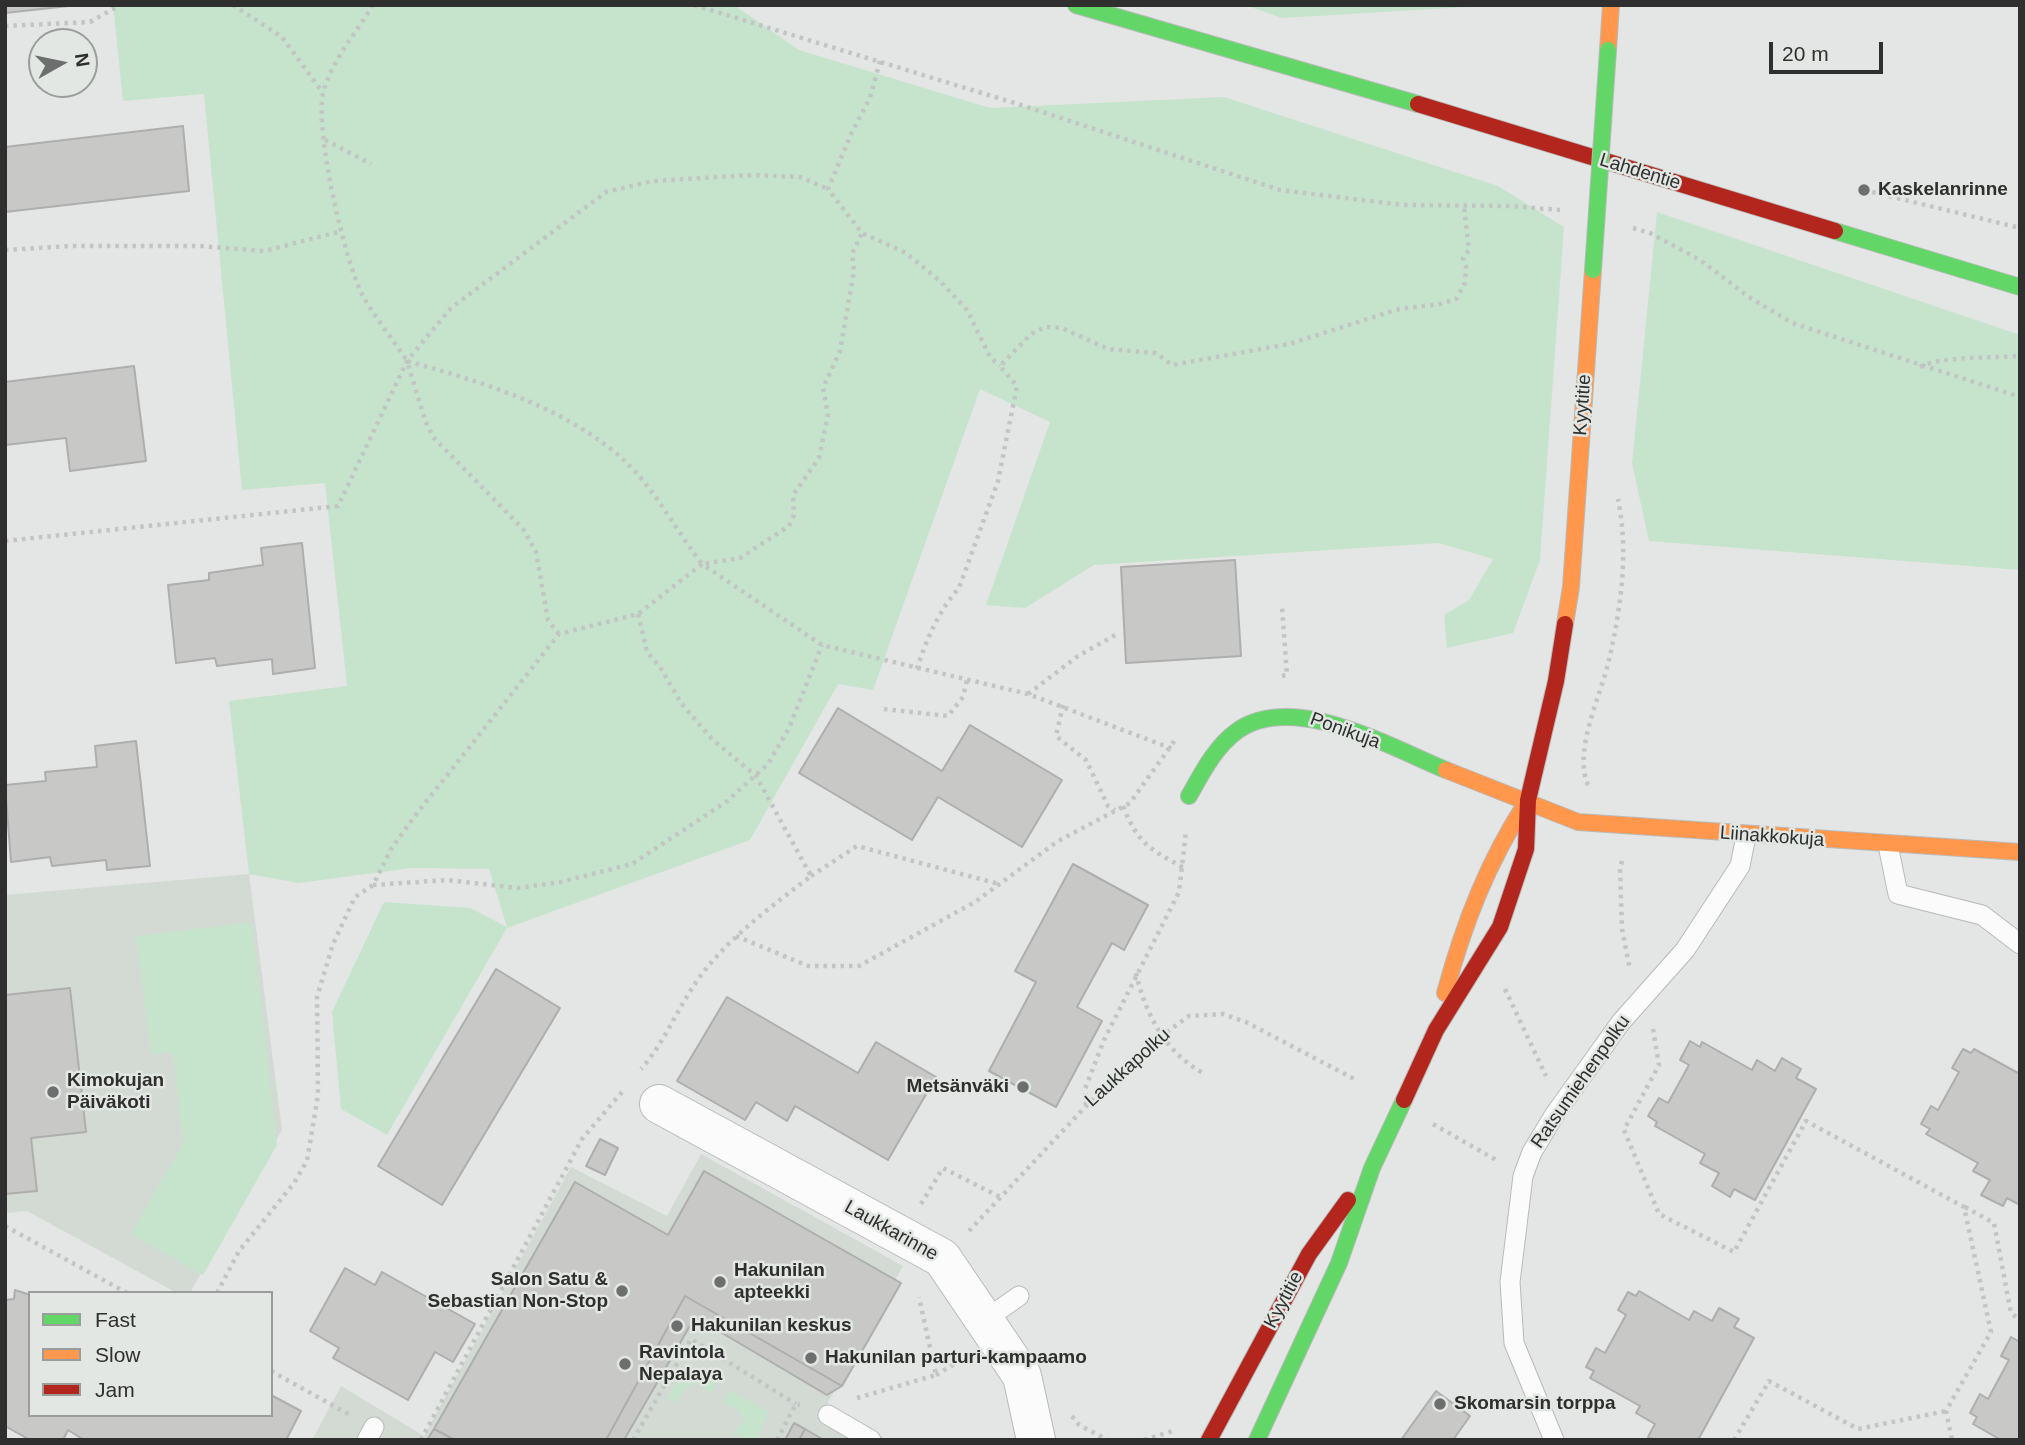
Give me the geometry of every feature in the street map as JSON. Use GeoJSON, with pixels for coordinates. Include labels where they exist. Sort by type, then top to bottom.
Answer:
{"type":"FeatureCollection","features":[{"type":"Feature","properties":{"kind":"main road","name":"Lahdentie"},"geometry":{"type":"LineString","coordinates":[[1076,5],[1261,56],[2020,287]]}},
{"type":"Feature","properties":{"kind":"main road","name":"Lahdentie"},"geometry":{"type":"LineString","coordinates":[[1120,5],[1261,56]]}},
{"type":"Feature","properties":{"kind":"main road","name":"Kyytitie"},"geometry":{"type":"LineString","coordinates":[[1257,1440],[1339,1262],[1372,1168],[1436,1030],[1500,927],[1526,849],[1528,800],[1556,681],[1571,587],[1611,5]]}},
{"type":"Feature","properties":{"kind":"main road","name":"Ponikuja"},"geometry":{"type":"LineString","coordinates":[[1189,796],[1206,765],[1238,727],[1259,720],[1297,715],[1317,718],[1528,800]]}},
{"type":"Feature","properties":{"kind":"main road","name":"Kyytitie"},"geometry":{"type":"LineString","coordinates":[[1436,1030],[1465,918],[1500,841],[1528,800]]}},
{"type":"Feature","properties":{"kind":"main road","name":"Liinakkokuja"},"geometry":{"type":"LineString","coordinates":[[1528,800],[1578,822],[1746,836],[2020,852]]}},
{"type":"Feature","properties":{"kind":"main road","name":"Kyytitie"},"geometry":{"type":"LineString","coordinates":[[1209,1440],[1309,1254],[1372,1168]]}},
{"type":"Feature","properties":{"kind":"street","name":"Laukkarinne"},"geometry":{"type":"LineString","coordinates":[[642,1086],[942,1258],[1022,1376],[1036,1440]]}},
{"type":"Feature","properties":{"kind":"lane","name":"Ratsumiehenpolku"},"geometry":{"type":"LineString","coordinates":[[1554,1440],[1514,1343],[1510,1282],[1523,1176],[1532,1152],[1555,1114],[1621,1022],[1685,950],[1740,866],[1746,836]]}},
{"type":"Feature","properties":{"kind":"lane"},"geometry":{"type":"LineString","coordinates":[[1888,845],[1898,894],[1982,915],[2020,944]]}},
{"type":"Feature","properties":{"kind":"lane"},"geometry":{"type":"LineString","coordinates":[[985,1320],[1019,1296]]}},
{"type":"Feature","properties":{"kind":"lane"},"geometry":{"type":"LineString","coordinates":[[828,1415],[871,1440]]}},
{"type":"Feature","properties":{"kind":"path"},"geometry":{"type":"LineString","coordinates":[[5,26],[90,22],[120,5]]}},
{"type":"Feature","properties":{"kind":"path"},"geometry":{"type":"LineString","coordinates":[[233,5],[282,37],[323,93]]}},
{"type":"Feature","properties":{"kind":"path"},"geometry":{"type":"LineString","coordinates":[[373,5],[332,71],[323,93],[321,116],[324,140],[342,231],[362,293],[407,361],[425,421],[433,437],[523,528],[536,552],[548,620],[559,634]]}},
{"type":"Feature","properties":{"kind":"path"},"geometry":{"type":"LineString","coordinates":[[694,5],[880,61],[1280,190],[1370,202],[1572,212]]}},
{"type":"Feature","properties":{"kind":"path"},"geometry":{"type":"LineString","coordinates":[[828,189],[870,98],[880,61]]}},
{"type":"Feature","properties":{"kind":"path"},"geometry":{"type":"LineString","coordinates":[[324,140],[371,164]]}},
{"type":"Feature","properties":{"kind":"path"},"geometry":{"type":"LineString","coordinates":[[5,541],[338,506],[407,361],[451,308],[606,192],[653,181],[752,175],[800,177],[828,189],[862,233],[906,253],[941,282],[967,310],[990,357],[1017,386],[998,481],[959,587],[948,599],[926,640],[916,668]]}},
{"type":"Feature","properties":{"kind":"path"},"geometry":{"type":"LineString","coordinates":[[1864,190],[2020,228]]}},
{"type":"Feature","properties":{"kind":"path"},"geometry":{"type":"LineString","coordinates":[[1000,366],[1031,334],[1045,327],[1062,328],[1108,349],[1156,353],[1172,365],[1289,344],[1399,309],[1440,304],[1456,299],[1465,283],[1466,267],[1463,258],[1469,250],[1464,206]]}},
{"type":"Feature","properties":{"kind":"path"},"geometry":{"type":"LineString","coordinates":[[1624,226],[1650,233],[1700,260],[1749,297],[1792,323],[1919,367],[2020,397]]}},
{"type":"Feature","properties":{"kind":"path"},"geometry":{"type":"LineString","coordinates":[[5,250],[161,246],[264,251],[342,231]]}},
{"type":"Feature","properties":{"kind":"path"},"geometry":{"type":"LineString","coordinates":[[218,1291],[239,1251],[294,1182],[307,1161],[318,1095],[317,997],[334,944],[355,897],[373,885],[391,849],[414,817],[559,634],[638,614],[702,564],[740,558],[789,526],[794,515],[793,495],[819,458],[828,415],[823,388],[840,351],[853,271],[852,254],[862,233]]}},
{"type":"Feature","properties":{"kind":"path"},"geometry":{"type":"LineString","coordinates":[[1919,367],[1934,359],[1972,360],[2020,356]]}},
{"type":"Feature","properties":{"kind":"path"},"geometry":{"type":"LineString","coordinates":[[407,361],[504,389],[571,423],[618,454],[650,491],[702,564],[822,645],[1028,694],[1169,746],[1206,765]]}},
{"type":"Feature","properties":{"kind":"path"},"geometry":{"type":"LineString","coordinates":[[1282,607],[1287,675]]}},
{"type":"Feature","properties":{"kind":"path"},"geometry":{"type":"LineString","coordinates":[[638,614],[647,652],[681,703],[712,739],[756,776],[811,876]]}},
{"type":"Feature","properties":{"kind":"path"},"geometry":{"type":"LineString","coordinates":[[1028,694],[1078,656],[1117,634]]}},
{"type":"Feature","properties":{"kind":"path"},"geometry":{"type":"LineString","coordinates":[[373,885],[447,880],[518,888],[561,882],[632,864],[726,802],[768,764],[789,728],[822,645]]}},
{"type":"Feature","properties":{"kind":"path"},"geometry":{"type":"LineString","coordinates":[[884,709],[948,716],[963,697],[967,680]]}},
{"type":"Feature","properties":{"kind":"path"},"geometry":{"type":"LineString","coordinates":[[1063,705],[1056,736],[1086,760],[1108,806],[1116,811]]}},
{"type":"Feature","properties":{"kind":"path"},"geometry":{"type":"LineString","coordinates":[[736,936],[808,965],[859,966],[975,902],[1058,841],[1116,811],[1142,789],[1169,746]]}},
{"type":"Feature","properties":{"kind":"path"},"geometry":{"type":"LineString","coordinates":[[1086,1106],[1085,1089],[1136,972],[1179,892],[1184,867],[1189,796]]}},
{"type":"Feature","properties":{"kind":"path"},"geometry":{"type":"LineString","coordinates":[[1123,806],[1138,838],[1146,847],[1184,867]]}},
{"type":"Feature","properties":{"kind":"path"},"geometry":{"type":"LineString","coordinates":[[421,1440],[582,1139],[642,1086],[653,1055],[699,978],[736,936],[811,876],[857,846],[1000,884]]}},
{"type":"Feature","properties":{"kind":"path"},"geometry":{"type":"LineString","coordinates":[[1625,854],[1620,869],[1622,929],[1636,1006]]}},
{"type":"Feature","properties":{"kind":"path"},"geometry":{"type":"LineString","coordinates":[[1136,972],[1141,995],[1171,1050],[1183,1062],[1203,1073]]}},
{"type":"Feature","properties":{"kind":"path"},"geometry":{"type":"LineString","coordinates":[[1505,987],[1548,1081],[1555,1114]]}},
{"type":"Feature","properties":{"kind":"path","name":"Laukkapolku"},"geometry":{"type":"LineString","coordinates":[[936,1375],[916,1282],[1002,1198],[1086,1106],[1164,1035],[1189,1016],[1223,1014],[1246,1022],[1358,1081]]}},
{"type":"Feature","properties":{"kind":"path"},"geometry":{"type":"LineString","coordinates":[[1621,1022],[1652,1024],[1657,1049],[1658,1065],[1624,1130],[1659,1214],[1734,1252],[1806,1121],[1994,1223],[2011,1313],[2020,1320]]}},
{"type":"Feature","properties":{"kind":"path"},"geometry":{"type":"LineString","coordinates":[[1429,1121],[1523,1176]]}},
{"type":"Feature","properties":{"kind":"path"},"geometry":{"type":"LineString","coordinates":[[901,1236],[943,1168],[1002,1198]]}},
{"type":"Feature","properties":{"kind":"path"},"geometry":{"type":"LineString","coordinates":[[1952,1440],[1946,1411],[1991,1332],[1965,1207]]}},
{"type":"Feature","properties":{"kind":"path"},"geometry":{"type":"LineString","coordinates":[[5,1226],[123,1291]]}},
{"type":"Feature","properties":{"kind":"path"},"geometry":{"type":"LineString","coordinates":[[633,1440],[691,1339],[796,1404],[807,1406]]}},
{"type":"Feature","properties":{"kind":"path"},"geometry":{"type":"LineString","coordinates":[[851,1399],[936,1375],[970,1355]]}},
{"type":"Feature","properties":{"kind":"path"},"geometry":{"type":"LineString","coordinates":[[273,1372],[371,1433]]}},
{"type":"Feature","properties":{"kind":"path"},"geometry":{"type":"LineString","coordinates":[[1734,1440],[1769,1381],[1858,1429],[1946,1411]]}},
{"type":"Feature","properties":{"kind":"path"},"geometry":{"type":"LineString","coordinates":[[776,1440],[796,1404]]}},
{"type":"Feature","properties":{"kind":"shaded area"},"geometry":{"type":"Polygon","coordinates":[[[249,874],[282,1130],[191,1291],[173,1291],[27,1211],[5,1213],[5,895],[249,874]]]}},
{"type":"Feature","properties":{"kind":"shaded area","name":"Hakunilan keskus"},"geometry":{"type":"Polygon","coordinates":[[[701,1154],[903,1266],[826,1406],[888,1440],[312,1440],[341,1386],[424,1436],[571,1167],[667,1216],[701,1154]]]}},
{"type":"Feature","properties":{"kind":"green space"},"geometry":{"type":"Polygon","coordinates":[[[113,5],[734,5],[799,50],[990,108],[1224,97],[1498,186],[1564,227],[1540,560],[1513,633],[1447,648],[1444,615],[1469,600],[1493,559],[1439,543],[1094,565],[1025,608],[986,605],[1050,422],[980,389],[873,690],[838,684],[750,840],[507,928],[387,1135],[341,1109],[332,1012],[384,902],[470,908],[507,927],[489,869],[412,868],[298,883],[249,874],[229,701],[347,686],[325,483],[242,490],[204,94],[123,101],[113,5]]]}},
{"type":"Feature","properties":{"kind":"green space"},"geometry":{"type":"Polygon","coordinates":[[[1245,5],[1501,5],[1282,18],[1245,5]]]}},
{"type":"Feature","properties":{"kind":"green space"},"geometry":{"type":"Polygon","coordinates":[[[1657,212],[2020,335],[2020,570],[1649,541],[1632,463],[1657,212]]]}},
{"type":"Feature","properties":{"kind":"green space"},"geometry":{"type":"Polygon","coordinates":[[[252,922],[277,1145],[203,1275],[131,1234],[183,1144],[173,1052],[151,1054],[136,936],[252,922]]]}},
{"type":"Feature","properties":{"kind":"green space"},"geometry":{"type":"Polygon","coordinates":[[[685,1366],[719,1378],[711,1393],[699,1384],[685,1389],[678,1402],[667,1399],[685,1366]]]}},
{"type":"Feature","properties":{"kind":"green space"},"geometry":{"type":"Polygon","coordinates":[[[729,1390],[768,1412],[756,1440],[733,1434],[743,1421],[743,1416],[736,1408],[723,1404],[729,1390]]]}},
{"type":"Feature","properties":{"kind":"building"},"geometry":{"type":"Polygon","coordinates":[[[5,5],[78,5],[5,13],[5,5]]]}},
{"type":"Feature","properties":{"kind":"building"},"geometry":{"type":"Polygon","coordinates":[[[183,126],[189,191],[5,212],[5,147],[183,126]]]}},
{"type":"Feature","properties":{"kind":"building"},"geometry":{"type":"Polygon","coordinates":[[[134,366],[146,461],[70,471],[66,438],[5,445],[5,382],[134,366]]]}},
{"type":"Feature","properties":{"kind":"building"},"geometry":{"type":"Polygon","coordinates":[[[302,543],[315,668],[273,674],[272,659],[217,666],[215,658],[176,663],[168,585],[209,580],[209,573],[263,565],[261,548],[302,543]]]}},
{"type":"Feature","properties":{"kind":"building"},"geometry":{"type":"Polygon","coordinates":[[[1235,560],[1241,656],[1126,663],[1121,567],[1235,560]]]}},
{"type":"Feature","properties":{"kind":"building"},"geometry":{"type":"Polygon","coordinates":[[[838,708],[942,771],[970,725],[1062,780],[1022,847],[938,797],[912,840],[799,773],[838,708]]]}},
{"type":"Feature","properties":{"kind":"building"},"geometry":{"type":"Polygon","coordinates":[[[136,741],[150,866],[107,870],[106,860],[52,866],[50,857],[11,862],[5,785],[46,781],[45,772],[97,767],[95,746],[136,741]]]}},
{"type":"Feature","properties":{"kind":"building"},"geometry":{"type":"Polygon","coordinates":[[[1073,864],[1148,905],[1124,950],[1112,943],[1077,1007],[1102,1021],[1056,1107],[989,1071],[1036,982],[1015,971],[1073,864]]]}},
{"type":"Feature","properties":{"kind":"building"},"geometry":{"type":"Polygon","coordinates":[[[496,969],[560,1008],[442,1205],[378,1166],[496,969]]]}},
{"type":"Feature","properties":{"kind":"building"},"geometry":{"type":"Polygon","coordinates":[[[70,988],[86,1132],[31,1138],[37,1191],[5,1194],[5,995],[70,988]]]}},
{"type":"Feature","properties":{"kind":"building"},"geometry":{"type":"Polygon","coordinates":[[[727,997],[858,1073],[876,1042],[936,1077],[888,1160],[795,1106],[787,1121],[756,1102],[745,1120],[677,1081],[727,997]]]}},
{"type":"Feature","properties":{"kind":"building"},"geometry":{"type":"Polygon","coordinates":[[[1690,1041],[1700,1047],[1702,1042],[1752,1070],[1757,1060],[1775,1071],[1782,1058],[1801,1069],[1796,1078],[1816,1089],[1755,1200],[1734,1189],[1730,1197],[1712,1186],[1719,1173],[1700,1163],[1705,1154],[1655,1126],[1657,1122],[1648,1116],[1659,1098],[1668,1103],[1689,1065],[1680,1060],[1690,1041]]]}},
{"type":"Feature","properties":{"kind":"building"},"geometry":{"type":"Polygon","coordinates":[[[1963,1049],[1971,1053],[1974,1049],[2020,1074],[2020,1205],[2007,1198],[2003,1206],[1981,1195],[1990,1180],[1973,1171],[1978,1163],[1926,1134],[1930,1129],[1921,1124],[1931,1106],[1938,1110],[1959,1072],[1952,1068],[1963,1049]]]}},
{"type":"Feature","properties":{"kind":"building"},"geometry":{"type":"Polygon","coordinates":[[[600,1139],[618,1148],[605,1175],[586,1166],[600,1139]]]}},
{"type":"Feature","properties":{"kind":"building","name":"Hakunilan keskus"},"geometry":{"type":"Polygon","coordinates":[[[704,1171],[901,1283],[842,1386],[685,1296],[606,1440],[455,1440],[434,1429],[575,1182],[668,1235],[704,1171]]]}},
{"type":"Feature","properties":{"kind":"building"},"geometry":{"type":"Polygon","coordinates":[[[345,1268],[375,1285],[382,1272],[475,1324],[453,1362],[435,1352],[408,1400],[333,1358],[339,1348],[310,1331],[345,1268]]]}},
{"type":"Feature","properties":{"kind":"building"},"geometry":{"type":"Polygon","coordinates":[[[15,1290],[28,1294],[28,1417],[273,1417],[273,1396],[301,1411],[286,1440],[84,1440],[68,1430],[63,1440],[30,1440],[5,1426],[5,1300],[14,1299],[15,1290]]]}},
{"type":"Feature","properties":{"kind":"building"},"geometry":{"type":"Polygon","coordinates":[[[1639,1291],[1689,1320],[1694,1311],[1712,1321],[1719,1308],[1739,1319],[1734,1327],[1754,1338],[1698,1440],[1653,1440],[1648,1437],[1655,1424],[1636,1413],[1640,1406],[1590,1378],[1594,1371],[1586,1367],[1596,1348],[1605,1353],[1626,1315],[1618,1310],[1628,1292],[1636,1296],[1639,1291]]]}},
{"type":"Feature","properties":{"kind":"building"},"geometry":{"type":"Polygon","coordinates":[[[685,1296],[842,1386],[827,1395],[695,1317],[624,1440],[606,1440],[685,1296]]]}},
{"type":"Feature","properties":{"kind":"building"},"geometry":{"type":"Polygon","coordinates":[[[2011,1337],[2020,1342],[2020,1440],[2001,1440],[1973,1424],[1977,1417],[1970,1413],[1980,1394],[1988,1399],[2009,1360],[2001,1356],[2011,1337]]]}},
{"type":"Feature","properties":{"kind":"building","name":"Skomarsin torppa"},"geometry":{"type":"Polygon","coordinates":[[[1436,1391],[1470,1416],[1453,1440],[1401,1440],[1436,1391]]]}},
{"type":"Feature","properties":{"kind":"building"},"geometry":{"type":"Polygon","coordinates":[[[794,1423],[805,1429],[799,1440],[785,1440],[794,1423]]]}},
{"type":"Feature","properties":{"kind":"building"},"geometry":{"type":"Polygon","coordinates":[[[434,1429],[455,1440],[427,1440],[434,1429]]]}},
{"type":"Feature","properties":{"kind":"building"},"geometry":{"type":"Polygon","coordinates":[[[805,1429],[824,1440],[799,1440],[805,1429]]]}},
{"type":"Feature","properties":{"kind":"traffic: fast"},"geometry":{"type":"LineString","coordinates":[[1076,5],[1418,104]]}},
{"type":"Feature","properties":{"kind":"traffic: fast"},"geometry":{"type":"LineString","coordinates":[[1593,270],[1608,50]]}},
{"type":"Feature","properties":{"kind":"traffic: fast"},"geometry":{"type":"LineString","coordinates":[[1835,231],[2020,287]]}},
{"type":"Feature","properties":{"kind":"traffic: fast"},"geometry":{"type":"LineString","coordinates":[[1189,796],[1204,770],[1229,737],[1260,720],[1285,717],[1342,727],[1446,770]]}},
{"type":"Feature","properties":{"kind":"traffic: fast"},"geometry":{"type":"LineString","coordinates":[[1257,1440],[1339,1263],[1372,1168],[1404,1100]]}},
{"type":"Feature","properties":{"kind":"traffic: slow"},"geometry":{"type":"LineString","coordinates":[[1608,50],[1611,5]]}},
{"type":"Feature","properties":{"kind":"traffic: slow"},"geometry":{"type":"LineString","coordinates":[[1565,624],[1571,587],[1593,270]]}},
{"type":"Feature","properties":{"kind":"traffic: slow"},"geometry":{"type":"LineString","coordinates":[[1446,770],[1578,822],[2020,852]]}},
{"type":"Feature","properties":{"kind":"traffic: slow"},"geometry":{"type":"LineString","coordinates":[[1445,993],[1460,942],[1489,869],[1528,800]]}},
{"type":"Feature","properties":{"kind":"traffic: jam"},"geometry":{"type":"LineString","coordinates":[[1418,104],[1835,231]]}},
{"type":"Feature","properties":{"kind":"traffic: jam"},"geometry":{"type":"LineString","coordinates":[[1404,1100],[1436,1030],[1500,927],[1526,849],[1528,800],[1556,681],[1565,624]]}},
{"type":"Feature","properties":{"kind":"traffic: jam"},"geometry":{"type":"LineString","coordinates":[[1209,1440],[1309,1254],[1348,1200]]}},
{"type":"Feature","properties":{"kind":"place","name":"Kaskelanrinne"},"geometry":{"type":"Point","coordinates":[1864,190]}},
{"type":"Feature","properties":{"kind":"place","name":"Metsänväki"},"geometry":{"type":"Point","coordinates":[1023,1087]}},
{"type":"Feature","properties":{"kind":"place","name":"Kimokujan Päiväkoti"},"geometry":{"type":"Point","coordinates":[53,1092]}},
{"type":"Feature","properties":{"kind":"place","name":"Hakunilan apteekki"},"geometry":{"type":"Point","coordinates":[720,1282]}},
{"type":"Feature","properties":{"kind":"place","name":"Salon Satu & Sebastian Non-Stop"},"geometry":{"type":"Point","coordinates":[622,1291]}},
{"type":"Feature","properties":{"kind":"place","name":"Hakunilan keskus"},"geometry":{"type":"Point","coordinates":[677,1326]}},
{"type":"Feature","properties":{"kind":"place","name":"Hakunilan parturi-kampaamo"},"geometry":{"type":"Point","coordinates":[811,1358]}},
{"type":"Feature","properties":{"kind":"place","name":"Ravintola Nepalaya"},"geometry":{"type":"Point","coordinates":[625,1364]}},
{"type":"Feature","properties":{"kind":"place","name":"Skomarsin torppa"},"geometry":{"type":"Point","coordinates":[1440,1404]}}]}
